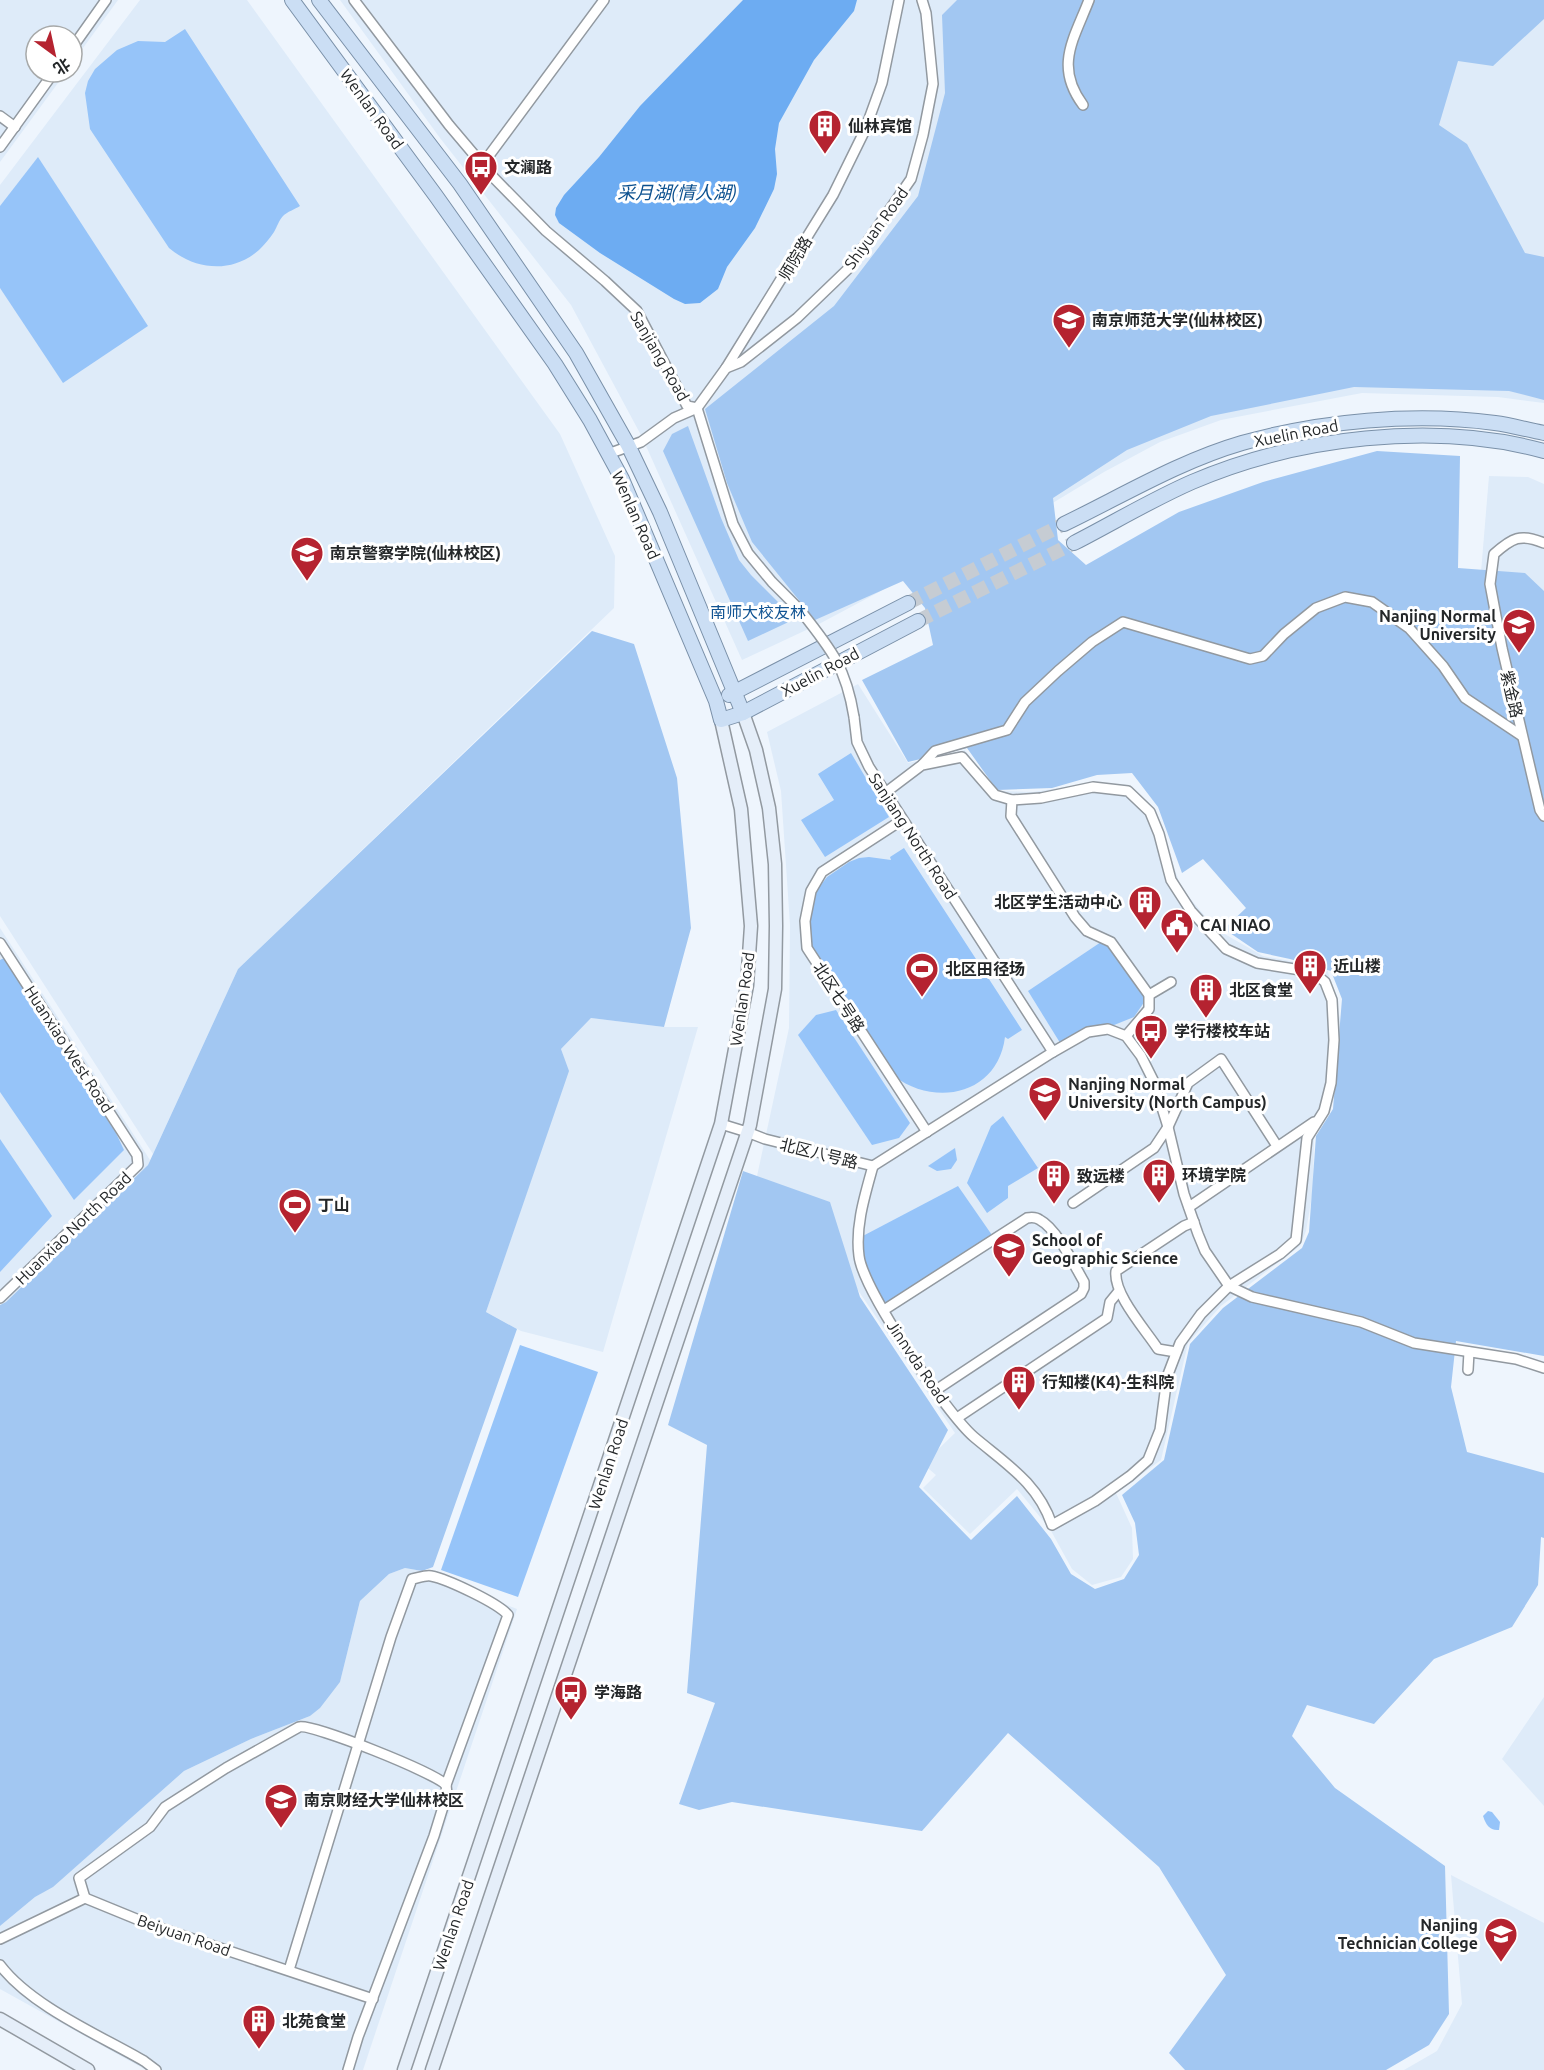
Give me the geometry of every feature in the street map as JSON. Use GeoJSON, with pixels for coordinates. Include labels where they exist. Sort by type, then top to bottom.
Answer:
{"type":"FeatureCollection","features":[{"type":"Feature","properties":{"kind":"main road","name":"Wenlan Road"},"geometry":{"type":"LineString","coordinates":[[292,0],[436,196],[555,364],[622,479],[716,701],[741,809],[751,926],[747,985],[722,1124],[404,2070]]}},
{"type":"Feature","properties":{"kind":"main road","name":"Wenlan Road"},"geometry":{"type":"LineString","coordinates":[[319,0],[466,193],[576,353],[628,445],[660,512],[743,712],[756,750],[770,808],[775,864],[775,989],[747,1131],[432,2070]]}},
{"type":"Feature","properties":{"kind":"main road","name":"Xuelin Road"},"geometry":{"type":"LineString","coordinates":[[1064,524],[1185,465],[1241,444],[1303,429],[1375,420],[1439,419],[1495,423],[1544,433]]}},
{"type":"Feature","properties":{"kind":"main road","name":"Xuelin Road"},"geometry":{"type":"LineString","coordinates":[[1074,543],[1191,483],[1247,462],[1306,448],[1378,438],[1440,436],[1544,451]]}},
{"type":"Feature","properties":{"kind":"main road","name":"Xuelin Road"},"geometry":{"type":"LineString","coordinates":[[716,701],[909,603]]}},
{"type":"Feature","properties":{"kind":"main road","name":"Xuelin Road"},"geometry":{"type":"LineString","coordinates":[[721,720],[743,712],[918,621]]}},
{"type":"Feature","properties":{"kind":"main road"},"geometry":{"type":"LineString","coordinates":[[0,2019],[88,2070]]}},
{"type":"Feature","properties":{"kind":"street"},"geometry":{"type":"LineString","coordinates":[[84,31],[106,0]]}},
{"type":"Feature","properties":{"kind":"street","name":"Sanjiang Road"},"geometry":{"type":"LineString","coordinates":[[354,0],[388,47],[482,165],[546,231],[637,311],[687,406],[697,408],[733,524],[748,553],[772,582],[800,610]]}},
{"type":"Feature","properties":{"kind":"street"},"geometry":{"type":"LineString","coordinates":[[482,165],[604,0]]}},
{"type":"Feature","properties":{"kind":"street","name":"师院路"},"geometry":{"type":"LineString","coordinates":[[608,454],[641,442],[675,418],[697,408],[726,368],[833,195],[865,130],[882,83],[899,0]]}},
{"type":"Feature","properties":{"kind":"street","name":"Shiyuan Road"},"geometry":{"type":"LineString","coordinates":[[726,368],[741,362],[796,318],[849,268],[911,179],[933,84],[926,13],[922,0]]}},
{"type":"Feature","properties":{"kind":"street"},"geometry":{"type":"LineString","coordinates":[[1083,105],[1068,79],[1067,56],[1089,0]]}},
{"type":"Feature","properties":{"kind":"street"},"geometry":{"type":"LineString","coordinates":[[0,147],[45,84]]}},
{"type":"Feature","properties":{"kind":"street"},"geometry":{"type":"LineString","coordinates":[[0,116],[15,127]]}},
{"type":"Feature","properties":{"kind":"street","name":"紫金路"},"geometry":{"type":"LineString","coordinates":[[1544,543],[1530,537],[1509,540],[1494,554],[1490,584],[1522,736],[1540,810],[1544,816]]}},
{"type":"Feature","properties":{"kind":"street"},"geometry":{"type":"LineString","coordinates":[[885,793],[922,765],[935,751],[1007,729],[1025,702],[1058,670],[1092,642],[1123,622],[1250,659],[1263,656],[1284,634],[1316,608],[1345,597],[1372,602],[1409,628],[1443,666],[1465,698],[1522,736]]}},
{"type":"Feature","properties":{"kind":"street","name":"Sanjiang North Road"},"geometry":{"type":"LineString","coordinates":[[800,610],[839,662],[850,695],[857,742],[869,767],[1053,1052]]}},
{"type":"Feature","properties":{"kind":"street"},"geometry":{"type":"LineString","coordinates":[[922,765],[962,757],[995,795],[1012,800],[1050,797],[1093,787],[1128,791],[1150,812],[1159,834],[1171,879],[1191,911],[1226,949],[1257,963],[1313,972],[1325,982],[1332,1000],[1334,1040],[1331,1083],[1324,1111],[1307,1138],[1296,1240],[1280,1254],[1229,1286],[1201,1314],[1176,1352],[1158,1349],[1119,1291],[1115,1280],[1116,1270],[1175,1231],[1194,1222]]}},
{"type":"Feature","properties":{"kind":"street"},"geometry":{"type":"LineString","coordinates":[[1012,800],[1011,816],[1075,917],[1086,931],[1111,942],[1149,995],[1149,1009],[1126,1036]]}},
{"type":"Feature","properties":{"kind":"street","name":"北区七号路"},"geometry":{"type":"LineString","coordinates":[[902,820],[822,872],[811,891],[806,921],[807,948],[927,1132]]}},
{"type":"Feature","properties":{"kind":"street","name":"Huanxiao West Road"},"geometry":{"type":"LineString","coordinates":[[0,943],[4,959],[137,1155]]}},
{"type":"Feature","properties":{"kind":"street"},"geometry":{"type":"LineString","coordinates":[[1149,995],[1171,982]]}},
{"type":"Feature","properties":{"kind":"street"},"geometry":{"type":"LineString","coordinates":[[873,1166],[1053,1052],[1088,1032],[1108,1029],[1126,1036],[1141,1056],[1154,1082],[1194,1222],[1205,1251],[1229,1286],[1252,1297],[1361,1322],[1414,1343],[1516,1359],[1544,1368]]}},
{"type":"Feature","properties":{"kind":"street"},"geometry":{"type":"LineString","coordinates":[[1073,1203],[1154,1148],[1168,1127],[1188,1083],[1221,1059],[1277,1146]]}},
{"type":"Feature","properties":{"kind":"street"},"geometry":{"type":"LineString","coordinates":[[1189,1207],[1319,1119]]}},
{"type":"Feature","properties":{"kind":"street","name":"北区八号路"},"geometry":{"type":"LineString","coordinates":[[722,1124],[765,1139],[873,1166]]}},
{"type":"Feature","properties":{"kind":"street","name":"Huanxiao North Road"},"geometry":{"type":"LineString","coordinates":[[0,1298],[138,1166],[137,1155]]}},
{"type":"Feature","properties":{"kind":"street","name":"Jinnvda Road"},"geometry":{"type":"LineString","coordinates":[[873,1166],[862,1205],[858,1238],[859,1257],[865,1279],[919,1367],[957,1418],[972,1436],[1019,1473],[1042,1502],[1052,1525],[1095,1501],[1148,1460],[1160,1430],[1167,1377],[1176,1352]]}},
{"type":"Feature","properties":{"kind":"street"},"geometry":{"type":"LineString","coordinates":[[885,1310],[1027,1218],[1038,1218],[1046,1224],[1060,1243],[1084,1282],[1081,1294],[936,1390]]}},
{"type":"Feature","properties":{"kind":"street"},"geometry":{"type":"LineString","coordinates":[[957,1418],[1107,1318],[1110,1302],[1119,1291]]}},
{"type":"Feature","properties":{"kind":"street"},"geometry":{"type":"LineString","coordinates":[[1468,1370],[1469,1352]]}},
{"type":"Feature","properties":{"kind":"street"},"geometry":{"type":"LineString","coordinates":[[289,1970],[357,1745],[412,1579],[429,1575],[502,1609],[508,1615],[446,1785],[447,1794],[434,1836],[358,2037],[348,2070]]}},
{"type":"Feature","properties":{"kind":"street"},"geometry":{"type":"LineString","coordinates":[[0,1940],[85,1898],[79,1878],[150,1827],[165,1807],[253,1752],[304,1725],[408,1764],[439,1779],[446,1785]]}},
{"type":"Feature","properties":{"kind":"street","name":"Beiyuan Road"},"geometry":{"type":"LineString","coordinates":[[85,1898],[151,1925],[373,2000]]}},
{"type":"Feature","properties":{"kind":"street"},"geometry":{"type":"LineString","coordinates":[[0,1965],[11,1979],[28,1993],[156,2070]]}},
{"type":"Feature","properties":{"kind":"shaded area"},"geometry":{"type":"Polygon","coordinates":[[[0,0],[118,0],[84,47],[84,24],[24,24],[24,84],[57,84],[0,162],[0,0]]]}},
{"type":"Feature","properties":{"kind":"shaded area","name":"南京警察学院(仙林校区)"},"geometry":{"type":"Polygon","coordinates":[[[140,0],[247,0],[560,434],[615,556],[614,608],[238,969],[153,1154],[0,916],[0,185],[76,84],[84,84],[84,74],[140,0]]]}},
{"type":"Feature","properties":{"kind":"shaded area","name":"南京师范大学(仙林校区)"},"geometry":{"type":"Polygon","coordinates":[[[340,0],[1544,0],[1544,403],[1498,397],[1362,393],[1221,420],[1160,442],[1046,507],[941,559],[819,624],[742,660],[642,437],[571,305],[440,138],[340,0]]]}},
{"type":"Feature","properties":{"kind":"shaded area"},"geometry":{"type":"Polygon","coordinates":[[[185,29],[300,206],[280,219],[259,250],[248,258],[226,266],[202,265],[190,261],[169,248],[90,129],[85,93],[88,81],[95,69],[117,50],[138,41],[165,42],[185,29]]]}},
{"type":"Feature","properties":{"kind":"shaded area"},"geometry":{"type":"Polygon","coordinates":[[[38,157],[148,326],[63,383],[0,288],[0,206],[38,157]]]}},
{"type":"Feature","properties":{"kind":"shaded area","name":"Nanjing Normal University"},"geometry":{"type":"Polygon","coordinates":[[[1489,476],[1528,477],[1544,484],[1544,834],[1480,584],[1489,476]]]}},
{"type":"Feature","properties":{"kind":"shaded area","name":"Nanjing Normal University (North Campus)"},"geometry":{"type":"Polygon","coordinates":[[[858,684],[908,763],[965,750],[996,791],[1033,792],[1086,784],[1130,787],[1157,815],[1181,888],[1216,929],[1263,956],[1327,968],[1343,1030],[1330,1109],[1314,1134],[1313,1190],[1306,1231],[1300,1246],[1221,1306],[1188,1343],[1161,1460],[1116,1493],[1132,1528],[1133,1559],[1121,1577],[1092,1585],[1072,1569],[1050,1529],[1017,1489],[970,1534],[923,1488],[936,1475],[923,1464],[955,1433],[853,1283],[749,1213],[789,1028],[790,925],[781,791],[767,732],[858,684]]]}},
{"type":"Feature","properties":{"kind":"shaded area"},"geometry":{"type":"Polygon","coordinates":[[[851,753],[889,817],[825,857],[801,820],[834,800],[818,774],[851,753]]]}},
{"type":"Feature","properties":{"kind":"shaded area","name":"北区田径场"},"geometry":{"type":"Polygon","coordinates":[[[904,848],[1022,1030],[1008,1039],[1005,1037],[1000,1056],[991,1072],[978,1083],[963,1090],[946,1093],[928,1091],[911,1086],[894,1076],[809,944],[809,908],[817,890],[827,877],[859,858],[891,860],[890,857],[904,848]]]}},
{"type":"Feature","properties":{"kind":"shaded area"},"geometry":{"type":"Polygon","coordinates":[[[0,928],[150,1160],[148,1165],[6,1302],[0,1305],[0,928]]]}},
{"type":"Feature","properties":{"kind":"shaded area"},"geometry":{"type":"Polygon","coordinates":[[[1104,940],[1149,995],[1134,1017],[1062,1046],[1028,991],[1104,940]]]}},
{"type":"Feature","properties":{"kind":"shaded area"},"geometry":{"type":"Polygon","coordinates":[[[4,958],[116,1133],[124,1150],[74,1200],[0,1092],[0,960],[4,958]]]}},
{"type":"Feature","properties":{"kind":"shaded area"},"geometry":{"type":"Polygon","coordinates":[[[836,1010],[910,1123],[899,1138],[872,1145],[798,1035],[816,1015],[836,1010]]]}},
{"type":"Feature","properties":{"kind":"shaded area"},"geometry":{"type":"Polygon","coordinates":[[[591,1018],[664,1027],[698,1027],[603,1352],[521,1331],[486,1312],[568,1071],[561,1049],[591,1018]]]}},
{"type":"Feature","properties":{"kind":"shaded area"},"geometry":{"type":"Polygon","coordinates":[[[1003,1116],[1038,1168],[1008,1186],[1008,1198],[987,1213],[967,1183],[991,1126],[1003,1116]]]}},
{"type":"Feature","properties":{"kind":"shaded area"},"geometry":{"type":"Polygon","coordinates":[[[0,1139],[52,1216],[0,1272],[0,1139]]]}},
{"type":"Feature","properties":{"kind":"shaded area"},"geometry":{"type":"Polygon","coordinates":[[[955,1148],[957,1160],[951,1169],[937,1171],[928,1166],[955,1148]]]}},
{"type":"Feature","properties":{"kind":"shaded area"},"geometry":{"type":"Polygon","coordinates":[[[958,1186],[994,1238],[884,1310],[865,1279],[859,1238],[958,1186]]]}},
{"type":"Feature","properties":{"kind":"shaded area"},"geometry":{"type":"Polygon","coordinates":[[[520,1345],[598,1372],[518,1597],[441,1570],[520,1345]]]}},
{"type":"Feature","properties":{"kind":"shaded area","name":"南京财经大学仙林校区"},"geometry":{"type":"Polygon","coordinates":[[[405,1568],[422,1571],[517,1609],[363,2070],[146,2070],[0,1989],[0,1926],[35,1897],[53,1886],[184,1771],[251,1739],[310,1716],[340,1682],[360,1601],[389,1574],[405,1568]]]}},
{"type":"Feature","properties":{"kind":"shaded area"},"geometry":{"type":"Polygon","coordinates":[[[1544,1697],[1544,1806],[1502,1759],[1544,1697]]]}},
{"type":"Feature","properties":{"kind":"shaded area"},"geometry":{"type":"Polygon","coordinates":[[[1488,1811],[1492,1812],[1500,1822],[1499,1830],[1489,1827],[1486,1822],[1483,1816],[1488,1811]]]}},
{"type":"Feature","properties":{"kind":"shaded area","name":"Nanjing Technician College"},"geometry":{"type":"Polygon","coordinates":[[[1451,1875],[1544,1923],[1544,2070],[1404,2070],[1437,2051],[1462,2004],[1451,1875]]]}},
{"type":"Feature","properties":{"kind":"green space"},"geometry":{"type":"Polygon","coordinates":[[[957,0],[1544,0],[1544,19],[1493,66],[1458,61],[1439,125],[1467,144],[1525,253],[1544,257],[1544,400],[1509,391],[1354,387],[1211,416],[1127,450],[1053,498],[1058,540],[1086,565],[1179,512],[1263,482],[1377,451],[1460,456],[1458,568],[1525,573],[1544,591],[1544,1356],[1456,1341],[1451,1387],[1467,1452],[1544,1473],[1544,1538],[1541,1537],[1538,1585],[1512,1627],[1434,1659],[1374,1724],[1307,1705],[1292,1736],[1335,1788],[1445,1866],[1449,2014],[1429,2045],[1386,2070],[1185,2070],[1169,2053],[1226,1975],[1159,1867],[1008,1733],[922,1831],[732,1802],[699,1810],[679,1804],[715,1703],[687,1693],[707,1445],[668,1425],[743,1171],[830,1202],[860,1297],[948,1430],[919,1487],[971,1540],[1017,1496],[1051,1539],[1071,1574],[1095,1589],[1124,1579],[1139,1555],[1135,1523],[1122,1495],[1164,1460],[1190,1344],[1223,1308],[1302,1248],[1309,1232],[1316,1136],[1333,1109],[1342,999],[1331,971],[1258,952],[1224,929],[1246,908],[1203,859],[1182,873],[1158,807],[1132,773],[1097,775],[1052,788],[997,790],[967,748],[908,762],[862,680],[933,645],[925,608],[903,581],[815,620],[752,542],[727,483],[705,409],[834,306],[918,196],[945,93],[942,15],[957,0]]]}},
{"type":"Feature","properties":{"kind":"green space","name":"南师大校友林"},"geometry":{"type":"Polygon","coordinates":[[[688,426],[721,518],[739,560],[795,619],[748,641],[663,451],[672,434],[688,426]]]}},
{"type":"Feature","properties":{"kind":"green space","name":"丁山"},"geometry":{"type":"Polygon","coordinates":[[[592,631],[634,644],[677,778],[691,928],[664,1027],[591,1018],[561,1049],[569,1071],[486,1312],[517,1329],[433,1567],[422,1571],[405,1568],[389,1574],[360,1601],[340,1682],[320,1708],[310,1716],[251,1739],[184,1771],[53,1887],[35,1897],[0,1926],[0,1305],[6,1302],[148,1165],[238,969],[592,631]]]}},
{"type":"Feature","properties":{"kind":"water","name":"采月湖(情人湖)"},"geometry":{"type":"Polygon","coordinates":[[[743,0],[857,0],[854,11],[814,60],[779,123],[775,149],[777,174],[774,189],[755,228],[727,267],[718,289],[700,303],[685,304],[600,253],[559,223],[555,215],[556,208],[564,195],[599,157],[640,106],[743,0]]]}},
{"type":"Feature","properties":{"kind":"tunnel"},"geometry":{"type":"LineString","coordinates":[[908,603],[1064,524]]}},
{"type":"Feature","properties":{"kind":"tunnel"},"geometry":{"type":"LineString","coordinates":[[918,621],[1074,543]]}},
{"type":"Feature","properties":{"kind":"place","name":"仙林宾馆"},"geometry":{"type":"Point","coordinates":[825,155]}},
{"type":"Feature","properties":{"kind":"place","name":"文澜路"},"geometry":{"type":"Point","coordinates":[481,196]}},
{"type":"Feature","properties":{"kind":"place","name":"南京师范大学(仙林校区)"},"geometry":{"type":"Point","coordinates":[1069,349]}},
{"type":"Feature","properties":{"kind":"place","name":"南京警察学院(仙林校区)"},"geometry":{"type":"Point","coordinates":[307,582]}},
{"type":"Feature","properties":{"kind":"place","name":"Nanjing Normal University"},"geometry":{"type":"Point","coordinates":[1519,654]}},
{"type":"Feature","properties":{"kind":"place","name":"北区学生活动中心"},"geometry":{"type":"Point","coordinates":[1145,931]}},
{"type":"Feature","properties":{"kind":"place","name":"CAI NIAO"},"geometry":{"type":"Point","coordinates":[1177,954]}},
{"type":"Feature","properties":{"kind":"place","name":"近山楼"},"geometry":{"type":"Point","coordinates":[1310,995]}},
{"type":"Feature","properties":{"kind":"place","name":"北区田径场"},"geometry":{"type":"Point","coordinates":[922,998]}},
{"type":"Feature","properties":{"kind":"place","name":"北区食堂"},"geometry":{"type":"Point","coordinates":[1206,1019]}},
{"type":"Feature","properties":{"kind":"place","name":"学行楼校车站"},"geometry":{"type":"Point","coordinates":[1151,1060]}},
{"type":"Feature","properties":{"kind":"place","name":"Nanjing Normal University (North Campus)"},"geometry":{"type":"Point","coordinates":[1045,1122]}},
{"type":"Feature","properties":{"kind":"place","name":"环境学院"},"geometry":{"type":"Point","coordinates":[1159,1204]}},
{"type":"Feature","properties":{"kind":"place","name":"致远楼"},"geometry":{"type":"Point","coordinates":[1054,1205]}},
{"type":"Feature","properties":{"kind":"place","name":"丁山"},"geometry":{"type":"Point","coordinates":[295,1234]}},
{"type":"Feature","properties":{"kind":"place","name":"School of Geographic Science"},"geometry":{"type":"Point","coordinates":[1009,1278]}},
{"type":"Feature","properties":{"kind":"place","name":"行知楼(K4)-生科院"},"geometry":{"type":"Point","coordinates":[1019,1411]}},
{"type":"Feature","properties":{"kind":"place","name":"学海路"},"geometry":{"type":"Point","coordinates":[571,1721]}},
{"type":"Feature","properties":{"kind":"place","name":"南京财经大学仙林校区"},"geometry":{"type":"Point","coordinates":[281,1829]}},
{"type":"Feature","properties":{"kind":"place","name":"Nanjing Technician College"},"geometry":{"type":"Point","coordinates":[1501,1963]}},
{"type":"Feature","properties":{"kind":"place","name":"北苑食堂"},"geometry":{"type":"Point","coordinates":[259,2050]}}]}
